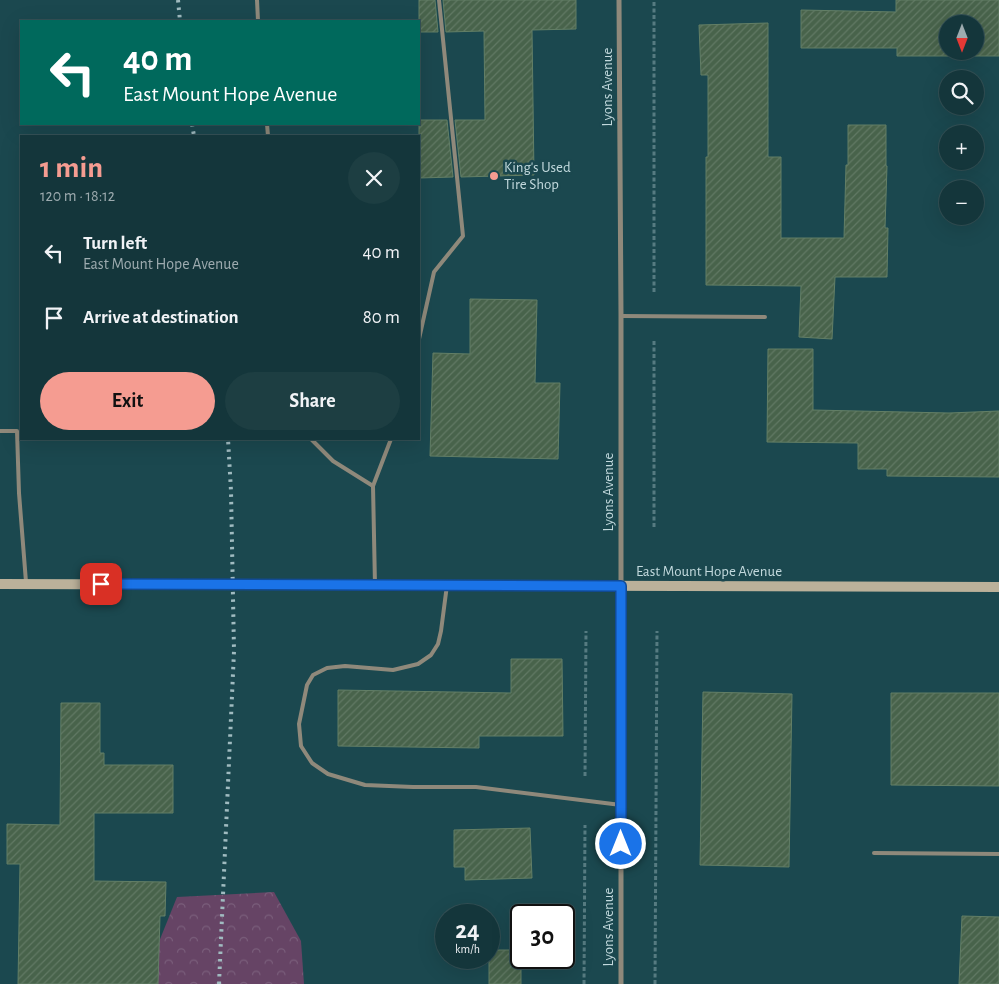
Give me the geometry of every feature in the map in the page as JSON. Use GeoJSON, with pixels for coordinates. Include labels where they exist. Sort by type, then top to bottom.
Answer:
{"type":"FeatureCollection","features":[{"type":"Feature","properties":{"kind":"street","name":"Lyons Avenue"},"geometry":{"type":"LineString","coordinates":[[619,0],[621,984]]}},
{"type":"Feature","properties":{"kind":"street","name":"East Mount Hope Avenue"},"geometry":{"type":"LineString","coordinates":[[0,584],[999,587]]}},
{"type":"Feature","properties":{"kind":"lane"},"geometry":{"type":"LineString","coordinates":[[257,0],[258,20]]}},
{"type":"Feature","properties":{"kind":"lane"},"geometry":{"type":"LineString","coordinates":[[420,334],[434,272],[463,236],[439,0]]}},
{"type":"Feature","properties":{"kind":"lane"},"geometry":{"type":"LineString","coordinates":[[621,316],[765,317]]}},
{"type":"Feature","properties":{"kind":"lane"},"geometry":{"type":"LineString","coordinates":[[0,430],[17,431],[19,493],[26,584]]}},
{"type":"Feature","properties":{"kind":"lane"},"geometry":{"type":"LineString","coordinates":[[312,440],[333,461],[373,486]]}},
{"type":"Feature","properties":{"kind":"lane"},"geometry":{"type":"LineString","coordinates":[[375,585],[373,486],[391,440]]}},
{"type":"Feature","properties":{"kind":"lane"},"geometry":{"type":"LineString","coordinates":[[447,585],[438,644],[431,655],[418,664],[393,670],[345,666],[327,668],[313,674],[307,685],[299,724],[301,746],[312,764],[328,774],[365,785],[476,787],[621,805]]}},
{"type":"Feature","properties":{"kind":"lane"},"geometry":{"type":"LineString","coordinates":[[874,853],[999,854]]}},
{"type":"Feature","properties":{"kind":"path"},"geometry":{"type":"LineString","coordinates":[[654,0],[654,529]]}},
{"type":"Feature","properties":{"kind":"path"},"geometry":{"type":"LineString","coordinates":[[655,984],[657,632]]}},
{"type":"Feature","properties":{"kind":"green space"},"geometry":{"type":"Polygon","coordinates":[[[274,892],[301,941],[304,984],[142,984],[177,897],[274,892]]]}},
{"type":"Feature","properties":{"kind":"building"},"geometry":{"type":"Polygon","coordinates":[[[419,0],[435,0],[438,32],[420,32],[419,0]]]}},
{"type":"Feature","properties":{"kind":"building"},"geometry":{"type":"Polygon","coordinates":[[[443,0],[576,0],[576,29],[532,30],[534,175],[461,177],[455,120],[485,120],[484,31],[446,32],[443,0]]]}},
{"type":"Feature","properties":{"kind":"building"},"geometry":{"type":"Polygon","coordinates":[[[896,0],[999,0],[999,56],[984,56],[984,15],[939,15],[939,56],[897,56],[897,48],[801,48],[801,10],[896,12],[896,0]]]}},
{"type":"Feature","properties":{"kind":"building"},"geometry":{"type":"Polygon","coordinates":[[[768,23],[768,157],[781,157],[781,238],[844,238],[848,125],[886,125],[885,228],[888,228],[887,277],[835,277],[832,339],[799,337],[801,286],[706,285],[708,75],[701,75],[699,25],[768,23]]]}},
{"type":"Feature","properties":{"kind":"building"},"geometry":{"type":"Polygon","coordinates":[[[420,120],[447,120],[453,177],[420,178],[420,120]]]}},
{"type":"Feature","properties":{"kind":"building"},"geometry":{"type":"Polygon","coordinates":[[[470,299],[537,300],[535,383],[560,383],[558,459],[430,456],[433,353],[470,354],[470,299]]]}},
{"type":"Feature","properties":{"kind":"building"},"geometry":{"type":"Polygon","coordinates":[[[768,349],[813,349],[813,410],[949,413],[999,411],[999,477],[887,476],[887,469],[858,469],[858,443],[767,442],[768,349]]]}},
{"type":"Feature","properties":{"kind":"building"},"geometry":{"type":"Polygon","coordinates":[[[511,659],[562,659],[563,736],[479,736],[479,748],[338,746],[338,690],[511,693],[511,659]]]}},
{"type":"Feature","properties":{"kind":"building"},"geometry":{"type":"Polygon","coordinates":[[[703,692],[792,694],[789,867],[700,865],[703,692]]]}},
{"type":"Feature","properties":{"kind":"building"},"geometry":{"type":"Polygon","coordinates":[[[891,693],[999,693],[999,786],[891,785],[891,693]]]}},
{"type":"Feature","properties":{"kind":"building"},"geometry":{"type":"Polygon","coordinates":[[[61,703],[100,703],[100,753],[104,753],[104,765],[173,765],[173,813],[94,813],[94,881],[166,882],[165,916],[160,916],[158,984],[18,984],[20,864],[7,864],[7,824],[60,825],[61,703]]]}},
{"type":"Feature","properties":{"kind":"building"},"geometry":{"type":"Polygon","coordinates":[[[530,828],[532,878],[465,880],[465,867],[454,867],[454,830],[530,828]]]}},
{"type":"Feature","properties":{"kind":"building"},"geometry":{"type":"Polygon","coordinates":[[[962,916],[999,917],[999,984],[959,984],[962,916]]]}},
{"type":"Feature","properties":{"kind":"building"},"geometry":{"type":"Polygon","coordinates":[[[500,950],[510,950],[510,969],[521,969],[521,984],[489,984],[489,969],[500,969],[500,950]]]}},
{"type":"Feature","properties":{"kind":"railway"},"geometry":{"type":"LineString","coordinates":[[178,0],[180,20]]}},
{"type":"Feature","properties":{"kind":"railway"},"geometry":{"type":"LineString","coordinates":[[192,125],[194,135]]}},
{"type":"Feature","properties":{"kind":"railway"},"geometry":{"type":"LineString","coordinates":[[219,984],[234,651],[231,491],[228,440]]}},
{"type":"Feature","properties":{"kind":"place","name":"King's Used Tire Shop"},"geometry":{"type":"Point","coordinates":[494,176]}},
{"type":"Feature","properties":{"kind":"route"},"geometry":{"type":"LineString","coordinates":[[101,584],[621,586],[621,844]]}}]}
